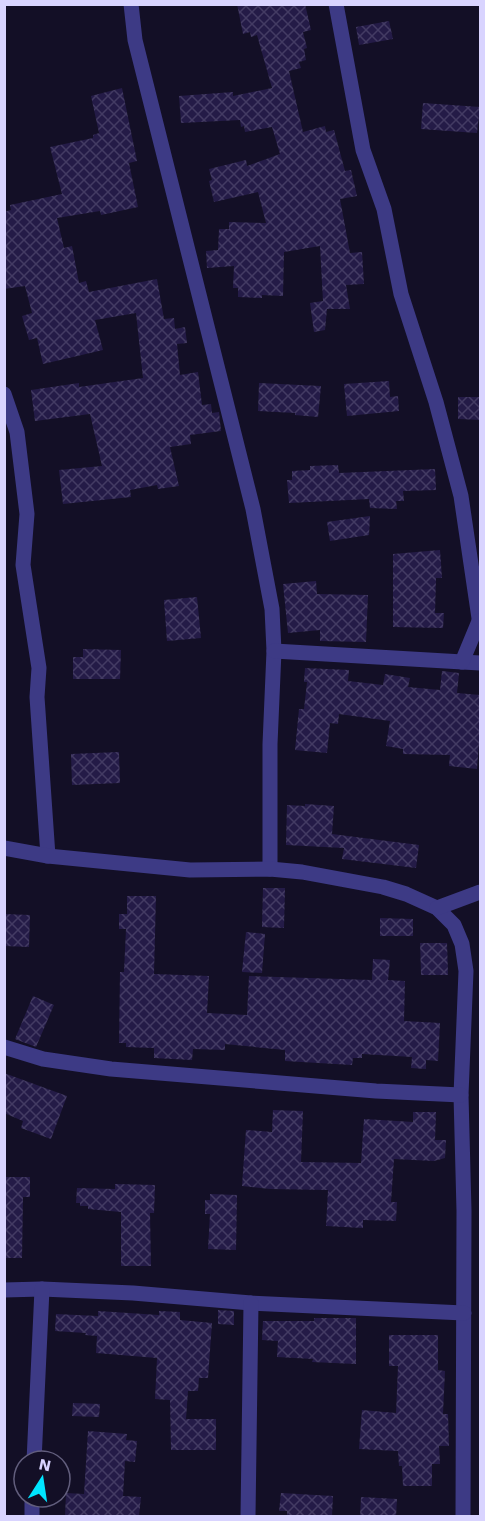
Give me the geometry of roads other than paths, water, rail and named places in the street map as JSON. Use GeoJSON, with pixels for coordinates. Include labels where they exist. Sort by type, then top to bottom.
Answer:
{"type":"FeatureCollection","features":[{"type":"Feature","properties":{"kind":"street"},"geometry":{"type":"LineString","coordinates":[[131,4],[135,40],[253,509],[272,609],[274,651],[270,744],[270,869]]}},
{"type":"Feature","properties":{"kind":"street"},"geometry":{"type":"LineString","coordinates":[[336,4],[363,150],[384,209],[401,294],[436,402],[461,496],[480,623],[462,662]]}},
{"type":"Feature","properties":{"kind":"street"},"geometry":{"type":"LineString","coordinates":[[4,394],[17,432],[27,514],[23,565],[39,668],[37,697],[48,856]]}},
{"type":"Feature","properties":{"kind":"street"},"geometry":{"type":"LineString","coordinates":[[274,651],[480,663]]}},
{"type":"Feature","properties":{"kind":"street"},"geometry":{"type":"LineString","coordinates":[[4,848],[48,856],[190,870],[270,869],[302,872],[383,887],[406,894],[437,908],[454,925],[462,944],[466,971],[461,1095],[464,1221],[463,1516]]}},
{"type":"Feature","properties":{"kind":"street"},"geometry":{"type":"LineString","coordinates":[[437,908],[480,892]]}},
{"type":"Feature","properties":{"kind":"street"},"geometry":{"type":"LineString","coordinates":[[4,1047],[43,1059],[111,1069],[376,1091],[461,1095]]}},
{"type":"Feature","properties":{"kind":"street"},"geometry":{"type":"LineString","coordinates":[[4,1290],[42,1289],[133,1293],[251,1303],[464,1313]]}},
{"type":"Feature","properties":{"kind":"street"},"geometry":{"type":"LineString","coordinates":[[35,1449],[42,1289]]}},
{"type":"Feature","properties":{"kind":"street"},"geometry":{"type":"LineString","coordinates":[[248,1516],[251,1303]]}}]}
